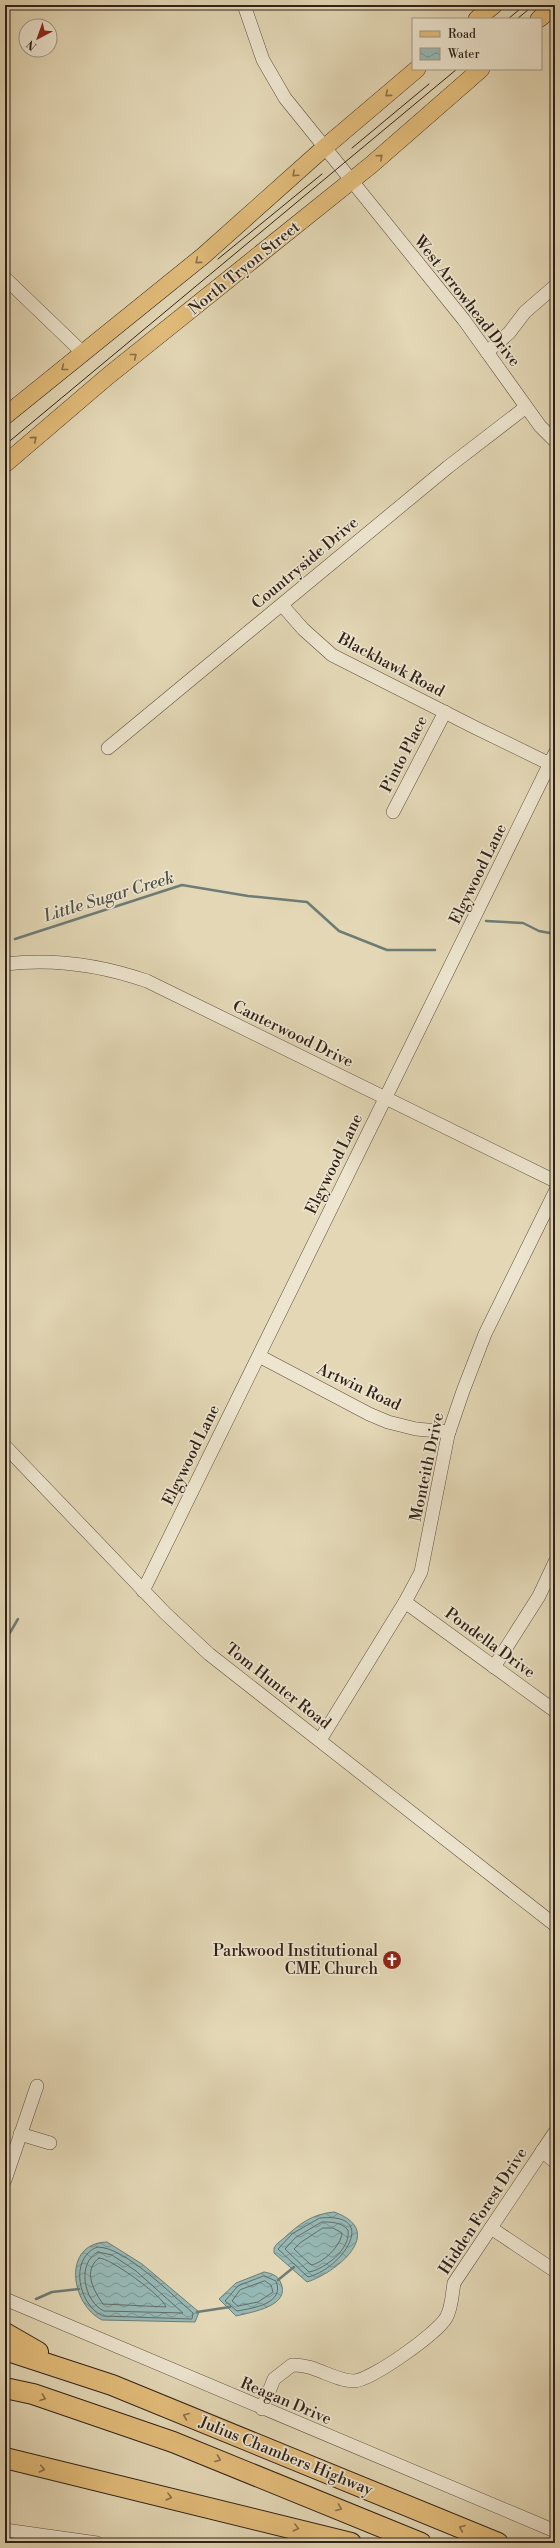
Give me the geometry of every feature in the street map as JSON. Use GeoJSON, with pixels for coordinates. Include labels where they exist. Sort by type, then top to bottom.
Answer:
{"type":"FeatureCollection","features":[{"type":"Feature","properties":{"kind":"highway"},"geometry":{"type":"LineString","coordinates":[[5,2334],[73,2371]]}},
{"type":"Feature","properties":{"kind":"highway"},"geometry":{"type":"LineString","coordinates":[[5,2350],[73,2371]]}},
{"type":"Feature","properties":{"kind":"highway","name":"Julius Chambers Highway"},"geometry":{"type":"LineString","coordinates":[[73,2371],[498,2543]]}},
{"type":"Feature","properties":{"kind":"highway"},"geometry":{"type":"LineString","coordinates":[[5,2388],[33,2394],[173,2442],[421,2543]]}},
{"type":"Feature","properties":{"kind":"highway"},"geometry":{"type":"LineString","coordinates":[[5,2458],[351,2543]]}},
{"type":"Feature","properties":{"kind":"main road"},"geometry":{"type":"LineString","coordinates":[[478,18],[494,5]]}},
{"type":"Feature","properties":{"kind":"main road"},"geometry":{"type":"LineString","coordinates":[[540,18],[555,6]]}},
{"type":"Feature","properties":{"kind":"main road"},"geometry":{"type":"LineString","coordinates":[[5,416],[82,352],[203,256],[324,148],[416,70]]}},
{"type":"Feature","properties":{"kind":"main road","name":"North Tryon Street"},"geometry":{"type":"LineString","coordinates":[[5,464],[108,376],[351,182],[480,70]]}},
{"type":"Feature","properties":{"kind":"street","name":"West Arrowhead Drive"},"geometry":{"type":"LineString","coordinates":[[244,5],[267,66],[285,98],[487,352],[540,426],[555,441]]}},
{"type":"Feature","properties":{"kind":"street"},"geometry":{"type":"LineString","coordinates":[[5,278],[82,352]]}},
{"type":"Feature","properties":{"kind":"street"},"geometry":{"type":"LineString","coordinates":[[487,352],[509,333],[525,312],[555,286]]}},
{"type":"Feature","properties":{"kind":"street","name":"Countryside Drive"},"geometry":{"type":"LineString","coordinates":[[108,748],[448,467],[526,407]]}},
{"type":"Feature","properties":{"kind":"street","name":"Blackhawk Road"},"geometry":{"type":"LineString","coordinates":[[282,605],[308,634],[332,655],[477,729],[552,758]]}},
{"type":"Feature","properties":{"kind":"street","name":"Pinto Place"},"geometry":{"type":"LineString","coordinates":[[394,812],[445,712]]}},
{"type":"Feature","properties":{"kind":"street","name":"Elgywood Lane"},"geometry":{"type":"LineString","coordinates":[[143,1591],[552,758]]}},
{"type":"Feature","properties":{"kind":"street","name":"Canterwood Drive"},"geometry":{"type":"LineString","coordinates":[[5,964],[64,962],[97,966],[128,974],[160,986],[555,1181]]}},
{"type":"Feature","properties":{"kind":"street","name":"Monteith Drive"},"geometry":{"type":"LineString","coordinates":[[320,1740],[405,1602],[421,1572],[450,1432],[477,1352],[555,1192]]}},
{"type":"Feature","properties":{"kind":"street","name":"Artwin Road"},"geometry":{"type":"LineString","coordinates":[[259,1356],[369,1414],[388,1422],[416,1428],[450,1432]]}},
{"type":"Feature","properties":{"kind":"street","name":"Tom Hunter Road"},"geometry":{"type":"LineString","coordinates":[[5,1446],[143,1591],[209,1654],[555,1925]]}},
{"type":"Feature","properties":{"kind":"street"},"geometry":{"type":"LineString","coordinates":[[494,1667],[539,1596],[555,1562]]}},
{"type":"Feature","properties":{"kind":"street","name":"Pondella Drive"},"geometry":{"type":"LineString","coordinates":[[405,1602],[555,1711]]}},
{"type":"Feature","properties":{"kind":"street"},"geometry":{"type":"LineString","coordinates":[[5,2180],[37,2086]]}},
{"type":"Feature","properties":{"kind":"street","name":"Hidden Forest Drive"},"geometry":{"type":"LineString","coordinates":[[262,2409],[274,2379],[292,2365],[315,2368],[352,2381],[365,2379],[379,2372],[440,2326],[450,2308],[454,2283],[555,2132]]}},
{"type":"Feature","properties":{"kind":"street"},"geometry":{"type":"LineString","coordinates":[[20,2134],[50,2143]]}},
{"type":"Feature","properties":{"kind":"street"},"geometry":{"type":"LineString","coordinates":[[542,2151],[555,2162]]}},
{"type":"Feature","properties":{"kind":"street"},"geometry":{"type":"LineString","coordinates":[[491,2228],[555,2271]]}},
{"type":"Feature","properties":{"kind":"street","name":"Reagan Drive"},"geometry":{"type":"LineString","coordinates":[[5,2299],[262,2409],[555,2531]]}},
{"type":"Feature","properties":{"kind":"street"},"geometry":{"type":"LineString","coordinates":[[5,2530],[97,2543]]}},
{"type":"Feature","properties":{"kind":"water"},"geometry":{"type":"Polygon","coordinates":[[[334,2212],[350,2220],[357,2230],[357,2240],[352,2251],[343,2261],[319,2277],[307,2282],[274,2253],[274,2248],[295,2229],[312,2217],[334,2212]]]}},
{"type":"Feature","properties":{"kind":"water"},"geometry":{"type":"Polygon","coordinates":[[[107,2242],[142,2264],[199,2312],[195,2322],[102,2320],[91,2312],[83,2301],[78,2289],[76,2275],[77,2263],[83,2252],[93,2245],[107,2242]]]}},
{"type":"Feature","properties":{"kind":"water"},"geometry":{"type":"Polygon","coordinates":[[[264,2272],[277,2277],[280,2281],[282,2290],[281,2296],[276,2302],[260,2310],[236,2316],[219,2299],[236,2283],[264,2272]]]}},
{"type":"Feature","properties":{"kind":"waterway","name":"Little Sugar Creek"},"geometry":{"type":"LineString","coordinates":[[15,939],[182,885],[248,896],[307,902],[339,931],[387,950],[435,950]]}},
{"type":"Feature","properties":{"kind":"waterway","name":"Little Sugar Creek"},"geometry":{"type":"LineString","coordinates":[[486,921],[523,923],[539,931],[555,934]]}},
{"type":"Feature","properties":{"kind":"waterway"},"geometry":{"type":"LineString","coordinates":[[5,1641],[18,1619]]}},
{"type":"Feature","properties":{"kind":"waterway"},"geometry":{"type":"LineString","coordinates":[[278,2280],[294,2267]]}},
{"type":"Feature","properties":{"kind":"waterway"},"geometry":{"type":"LineString","coordinates":[[36,2299],[52,2292],[79,2289]]}},
{"type":"Feature","properties":{"kind":"waterway"},"geometry":{"type":"LineString","coordinates":[[197,2312],[230,2307]]}},
{"type":"Feature","properties":{"kind":"tram line"},"geometry":{"type":"LineString","coordinates":[[518,18],[534,5]]}},
{"type":"Feature","properties":{"kind":"tram line"},"geometry":{"type":"LineString","coordinates":[[509,18],[520,9]]}},
{"type":"Feature","properties":{"kind":"tram line"},"geometry":{"type":"LineString","coordinates":[[5,445],[456,70]]}},
{"type":"Feature","properties":{"kind":"tram line"},"geometry":{"type":"LineString","coordinates":[[352,148],[429,84]]}},
{"type":"Feature","properties":{"kind":"tram line"},"geometry":{"type":"LineString","coordinates":[[218,259],[322,174]]}},
{"type":"Feature","properties":{"kind":"place","name":"Parkwood Institutional CME Church"},"geometry":{"type":"Point","coordinates":[392,1960]}}]}
